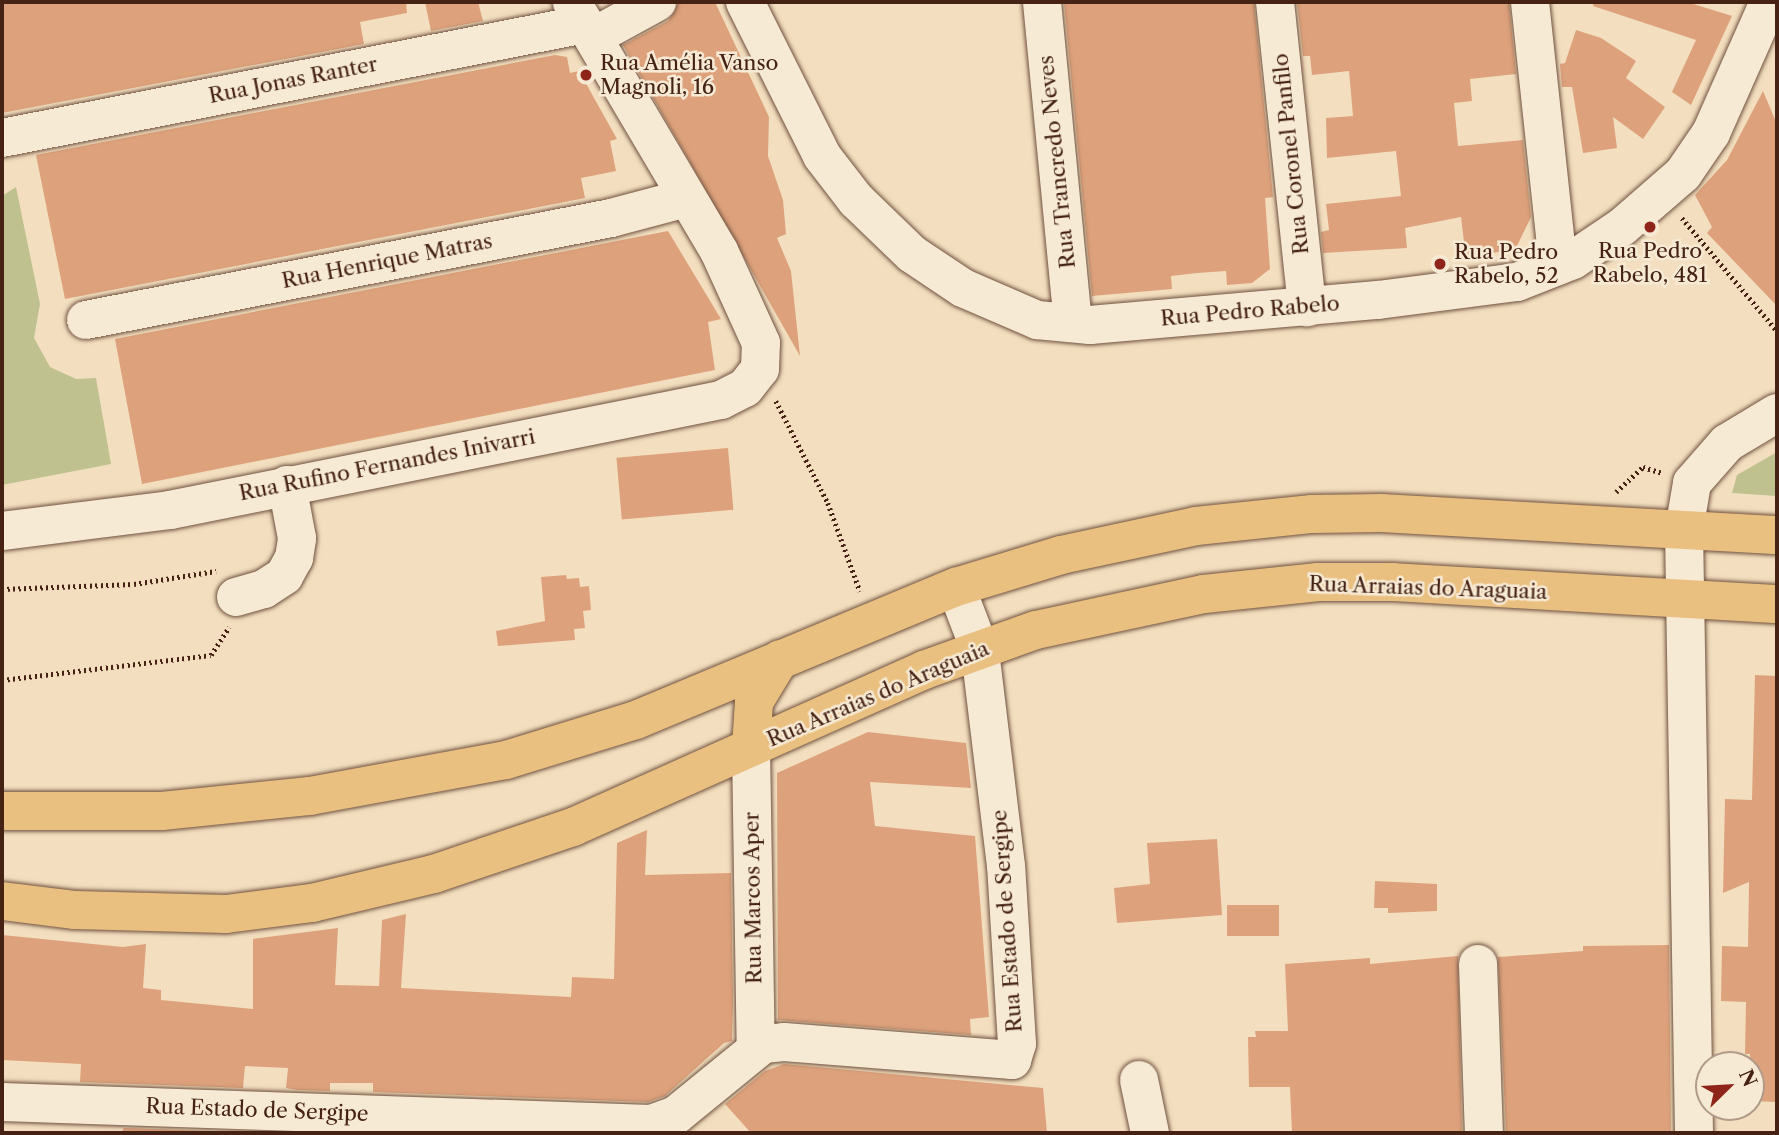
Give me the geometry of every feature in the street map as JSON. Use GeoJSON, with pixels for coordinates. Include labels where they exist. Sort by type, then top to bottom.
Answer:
{"type":"FeatureCollection","features":[{"type":"Feature","properties":{"kind":"main road"},"geometry":{"type":"LineString","coordinates":[[2,811],[162,811],[310,796],[506,760],[636,720],[956,587],[1061,555],[1183,528],[1312,514],[1382,513],[1777,535]]}},
{"type":"Feature","properties":{"kind":"main road","name":"Rua Arraias do Araguaia"},"geometry":{"type":"LineString","coordinates":[[2,901],[75,910],[226,914],[312,903],[434,874],[573,827],[751,747],[1036,629],[1204,594],[1318,582],[1777,604]]}},
{"type":"Feature","properties":{"kind":"main road"},"geometry":{"type":"LineString","coordinates":[[751,747],[754,702],[780,659]]}},
{"type":"Feature","properties":{"kind":"street","name":"Rua Jonas Ranter"},"geometry":{"type":"LineString","coordinates":[[2,138],[583,21],[657,2]]}},
{"type":"Feature","properties":{"kind":"street","name":"Rua Pedro Rabelo"},"geometry":{"type":"LineString","coordinates":[[745,2],[822,156],[856,200],[912,254],[963,288],[1037,320],[1073,323],[1307,307],[1517,282],[1558,266],[1622,226],[1683,174],[1711,133],[1769,2]]}},
{"type":"Feature","properties":{"kind":"street","name":"Rua Trancredo Neves"},"geometry":{"type":"LineString","coordinates":[[1042,2],[1073,323]]}},
{"type":"Feature","properties":{"kind":"street","name":"Rua Coronel Panfilo"},"geometry":{"type":"LineString","coordinates":[[1275,2],[1307,307]]}},
{"type":"Feature","properties":{"kind":"street"},"geometry":{"type":"LineString","coordinates":[[1530,2],[1558,266]]}},
{"type":"Feature","properties":{"kind":"street"},"geometry":{"type":"LineString","coordinates":[[583,21],[719,251],[761,342],[760,369]]}},
{"type":"Feature","properties":{"kind":"street","name":"Rua Henrique Matras"},"geometry":{"type":"LineString","coordinates":[[86,320],[611,218],[686,198]]}},
{"type":"Feature","properties":{"kind":"street","name":"Rua Rufino Fernandes Inivarri"},"geometry":{"type":"LineString","coordinates":[[2,531],[170,510],[721,400],[745,388],[760,369]]}},
{"type":"Feature","properties":{"kind":"street"},"geometry":{"type":"LineString","coordinates":[[1695,1133],[1682,598],[1684,530],[1692,483],[1727,443],[1777,413]]}},
{"type":"Feature","properties":{"kind":"street"},"geometry":{"type":"LineString","coordinates":[[236,597],[264,589],[284,576],[294,558],[297,538],[287,485]]}},
{"type":"Feature","properties":{"kind":"street","name":"Rua Estado de Sergipe"},"geometry":{"type":"LineString","coordinates":[[2,1102],[651,1124],[676,1115],[756,1049],[784,1042],[990,1060],[1014,1057],[1006,866],[980,650],[956,587]]}},
{"type":"Feature","properties":{"kind":"street","name":"Rua Marcos Aper"},"geometry":{"type":"LineString","coordinates":[[751,747],[756,1049]]}},
{"type":"Feature","properties":{"kind":"street"},"geometry":{"type":"LineString","coordinates":[[1478,964],[1484,1133]]}},
{"type":"Feature","properties":{"kind":"street"},"geometry":{"type":"LineString","coordinates":[[1139,1080],[1150,1133]]}},
{"type":"Feature","properties":{"kind":"path"},"geometry":{"type":"LineString","coordinates":[[1661,194],[1777,331]]}},
{"type":"Feature","properties":{"kind":"path"},"geometry":{"type":"LineString","coordinates":[[760,369],[828,503],[871,623]]}},
{"type":"Feature","properties":{"kind":"path"},"geometry":{"type":"LineString","coordinates":[[2,589],[134,584],[214,569],[227,580],[236,597],[232,620],[211,655],[2,680]]}},
{"type":"Feature","properties":{"kind":"green space"},"geometry":{"type":"Polygon","coordinates":[[[16,187],[40,304],[34,338],[50,367],[76,379],[96,378],[111,464],[2,485],[2,196],[16,187]]]}},
{"type":"Feature","properties":{"kind":"green space"},"geometry":{"type":"Polygon","coordinates":[[[1777,452],[1777,496],[1732,493],[1737,475],[1777,452]]]}},
{"type":"Feature","properties":{"kind":"building"},"geometry":{"type":"Polygon","coordinates":[[[2,2],[406,2],[407,13],[360,22],[364,44],[2,113],[2,2]]]}},
{"type":"Feature","properties":{"kind":"building"},"geometry":{"type":"Polygon","coordinates":[[[425,2],[478,2],[483,21],[431,31],[425,2]]]}},
{"type":"Feature","properties":{"kind":"building"},"geometry":{"type":"Polygon","coordinates":[[[679,2],[715,2],[769,117],[768,156],[783,200],[786,234],[777,238],[791,271],[800,356],[623,45],[668,21],[679,2]]]}},
{"type":"Feature","properties":{"kind":"building"},"geometry":{"type":"Polygon","coordinates":[[[1064,2],[1254,2],[1273,197],[1265,198],[1270,269],[1252,283],[1227,285],[1226,271],[1197,273],[1171,276],[1172,289],[1092,296],[1064,2]]]}},
{"type":"Feature","properties":{"kind":"building"},"geometry":{"type":"Polygon","coordinates":[[[1297,2],[1509,2],[1516,74],[1470,79],[1472,101],[1454,103],[1458,146],[1523,140],[1531,217],[1516,248],[1466,259],[1461,217],[1405,228],[1407,248],[1323,253],[1321,232],[1329,230],[1326,204],[1401,196],[1396,151],[1327,158],[1326,118],[1353,116],[1349,71],[1312,75],[1310,56],[1303,56],[1297,2]]]}},
{"type":"Feature","properties":{"kind":"building"},"geometry":{"type":"Polygon","coordinates":[[[1594,2],[1687,2],[1732,16],[1691,105],[1672,92],[1696,40],[1593,6],[1594,2]]]}},
{"type":"Feature","properties":{"kind":"building"},"geometry":{"type":"Polygon","coordinates":[[[1576,30],[1601,38],[1636,61],[1626,78],[1665,107],[1643,139],[1613,117],[1617,148],[1583,153],[1572,87],[1562,87],[1560,64],[1565,63],[1576,30]]]}},
{"type":"Feature","properties":{"kind":"building"},"geometry":{"type":"Polygon","coordinates":[[[555,55],[567,57],[570,73],[579,71],[617,139],[610,141],[616,171],[581,178],[585,198],[65,299],[36,155],[555,55]]]}},
{"type":"Feature","properties":{"kind":"building"},"geometry":{"type":"Polygon","coordinates":[[[1763,91],[1777,124],[1777,306],[1707,233],[1712,227],[1695,195],[1727,160],[1763,91]]]}},
{"type":"Feature","properties":{"kind":"building"},"geometry":{"type":"Polygon","coordinates":[[[668,231],[721,319],[708,322],[715,370],[142,484],[115,339],[668,231]]]}},
{"type":"Feature","properties":{"kind":"building"},"geometry":{"type":"Polygon","coordinates":[[[728,448],[733,510],[622,520],[616,458],[728,448]]]}},
{"type":"Feature","properties":{"kind":"building"},"geometry":{"type":"Polygon","coordinates":[[[566,575],[567,579],[579,578],[580,587],[589,586],[591,610],[583,611],[585,628],[574,629],[575,640],[498,646],[496,631],[545,621],[541,577],[566,575]]]}},
{"type":"Feature","properties":{"kind":"building"},"geometry":{"type":"Polygon","coordinates":[[[1755,675],[1777,676],[1777,1102],[1765,1102],[1765,1051],[1745,1051],[1746,1002],[1721,1001],[1722,946],[1748,947],[1749,882],[1723,893],[1725,799],[1752,800],[1755,675]]]}},
{"type":"Feature","properties":{"kind":"building"},"geometry":{"type":"Polygon","coordinates":[[[868,732],[966,743],[971,788],[870,782],[875,826],[975,836],[989,1017],[970,1019],[971,1035],[778,1020],[777,773],[868,732]]]}},
{"type":"Feature","properties":{"kind":"building"},"geometry":{"type":"Polygon","coordinates":[[[647,830],[645,875],[731,873],[732,1041],[724,1043],[665,1096],[648,1102],[373,1092],[373,1083],[330,1083],[330,1091],[297,1090],[286,1088],[288,1068],[245,1066],[243,1088],[80,1082],[81,1064],[2,1060],[2,935],[123,947],[146,944],[143,988],[161,990],[161,1000],[253,1009],[253,939],[338,928],[335,985],[379,986],[382,920],[406,914],[401,988],[571,997],[572,977],[614,979],[617,843],[647,830]]]}},
{"type":"Feature","properties":{"kind":"building"},"geometry":{"type":"Polygon","coordinates":[[[1217,839],[1222,915],[1117,923],[1114,888],[1150,884],[1147,843],[1217,839]]]}},
{"type":"Feature","properties":{"kind":"building"},"geometry":{"type":"Polygon","coordinates":[[[1375,881],[1437,884],[1437,911],[1388,913],[1388,908],[1374,908],[1375,881]]]}},
{"type":"Feature","properties":{"kind":"building"},"geometry":{"type":"Polygon","coordinates":[[[1227,905],[1279,905],[1279,936],[1227,936],[1227,905]]]}},
{"type":"Feature","properties":{"kind":"building"},"geometry":{"type":"Polygon","coordinates":[[[1669,945],[1671,1133],[1506,1133],[1498,957],[1583,951],[1583,946],[1669,945]]]}},
{"type":"Feature","properties":{"kind":"building"},"geometry":{"type":"Polygon","coordinates":[[[1458,956],[1462,1133],[1292,1133],[1290,1087],[1249,1087],[1248,1037],[1256,1037],[1255,1031],[1288,1031],[1285,964],[1370,958],[1370,964],[1458,956]]]}},
{"type":"Feature","properties":{"kind":"building"},"geometry":{"type":"Polygon","coordinates":[[[784,1064],[1043,1088],[1047,1133],[751,1133],[725,1104],[765,1071],[784,1064]]]}},
{"type":"Feature","properties":{"kind":"building"},"geometry":{"type":"Polygon","coordinates":[[[124,1128],[240,1132],[121,1133],[124,1128]]]}},
{"type":"Feature","properties":{"kind":"place","name":"Rua Amélia Vanso Magnoli, 16"},"geometry":{"type":"Point","coordinates":[586,75]}},
{"type":"Feature","properties":{"kind":"place","name":"Rua Pedro Rabelo, 481"},"geometry":{"type":"Point","coordinates":[1650,227]}},
{"type":"Feature","properties":{"kind":"place","name":"Rua Pedro Rabelo, 52"},"geometry":{"type":"Point","coordinates":[1440,264]}}]}
